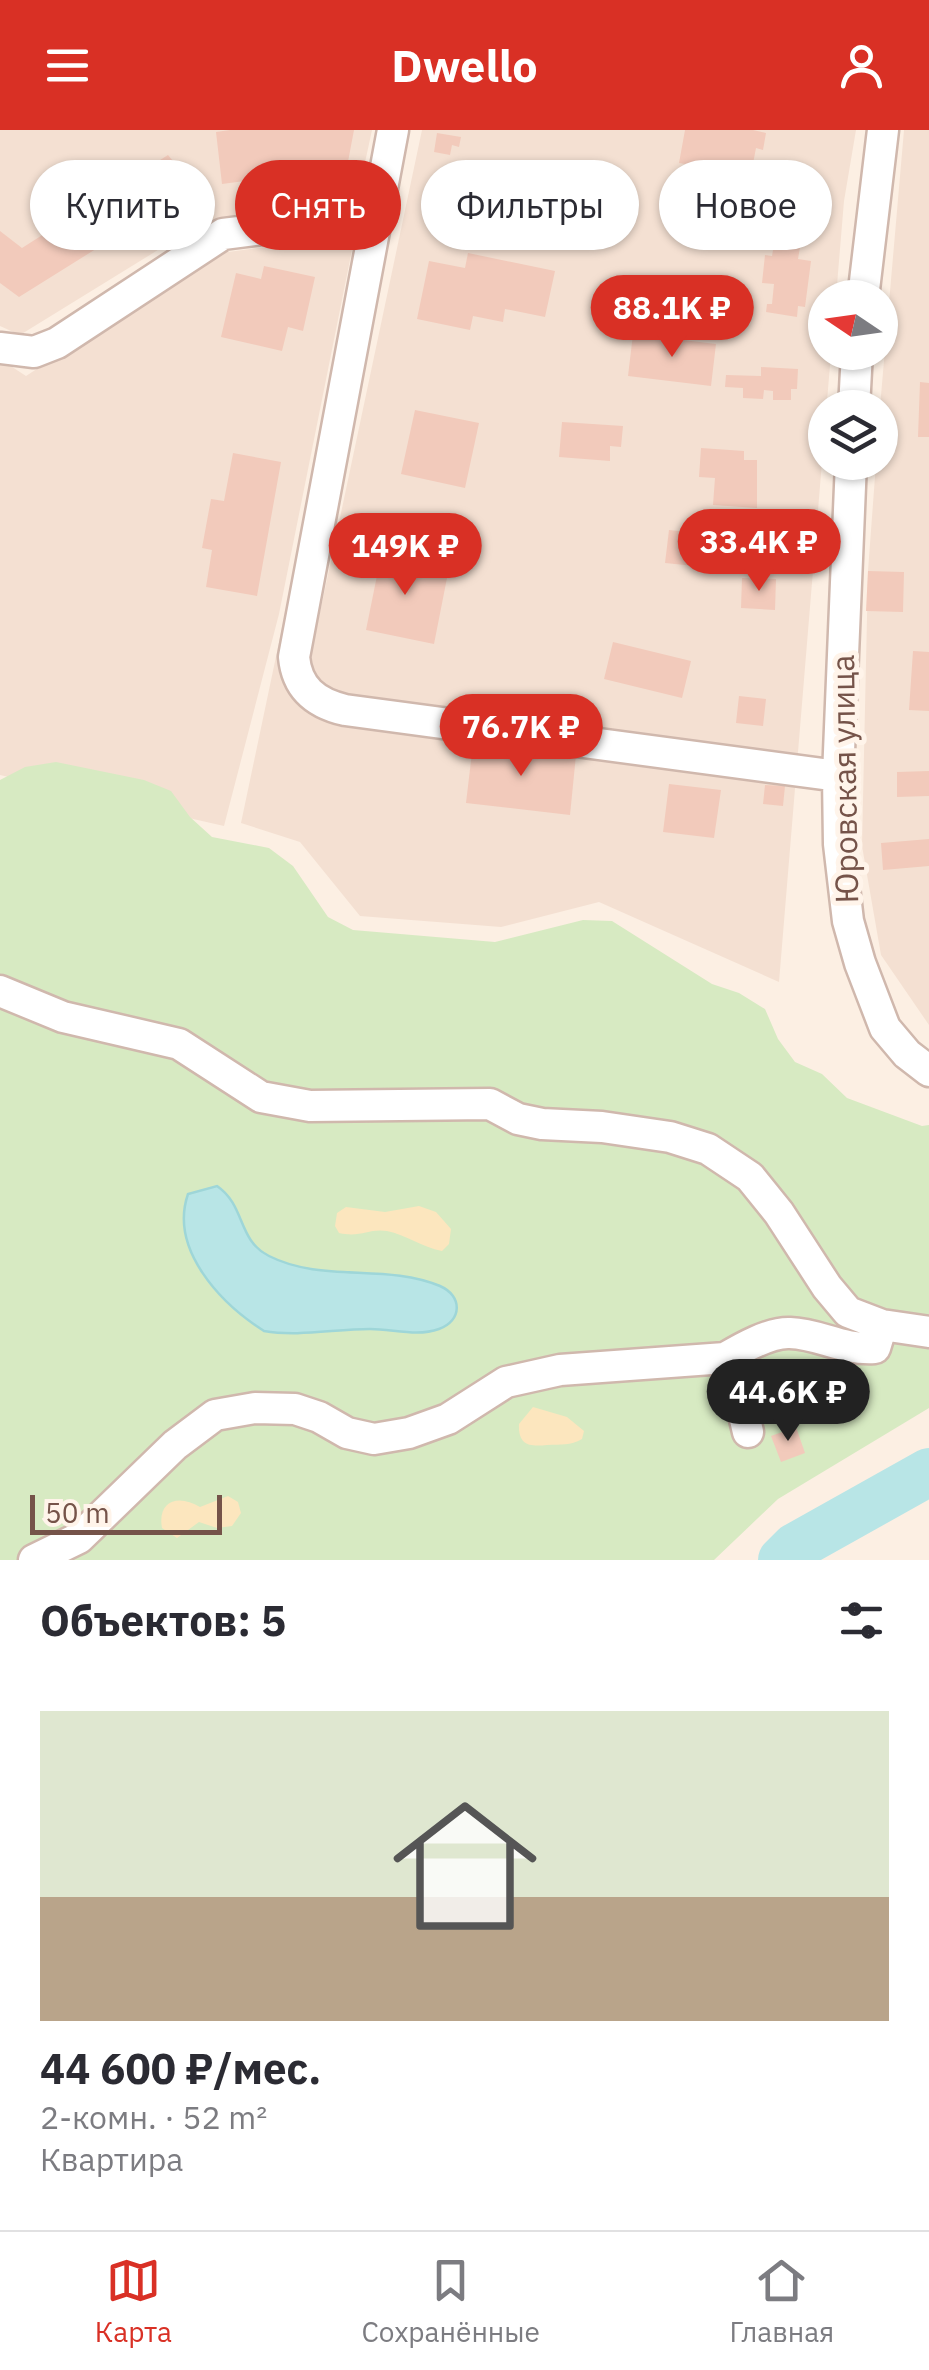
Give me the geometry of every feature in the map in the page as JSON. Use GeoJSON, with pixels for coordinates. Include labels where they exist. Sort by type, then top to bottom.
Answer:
{"type":"FeatureCollection","features":[{"type":"Feature","properties":{"kind":"street"},"geometry":{"type":"LineString","coordinates":[[387,160],[393,130]]}},
{"type":"Feature","properties":{"kind":"street"},"geometry":{"type":"LineString","coordinates":[[865,280],[882,130]]}},
{"type":"Feature","properties":{"kind":"street"},"geometry":{"type":"LineString","coordinates":[[0,348],[34,352],[56,343],[223,234],[235,232]]}},
{"type":"Feature","properties":{"kind":"street"},"geometry":{"type":"LineString","coordinates":[[370,250],[294,657],[296,676],[308,693],[324,705],[344,710],[838,776]]}},
{"type":"Feature","properties":{"kind":"street","name":"Юровская улица"},"geometry":{"type":"LineString","coordinates":[[850,480],[838,776],[848,921],[885,1028],[907,1054],[929,1071]]}},
{"type":"Feature","properties":{"kind":"street"},"geometry":{"type":"LineString","coordinates":[[0,991],[63,1018],[179,1044],[262,1097],[283,1103],[490,1104],[518,1119],[670,1137],[708,1150],[750,1177],[848,1312],[882,1326],[929,1332]]}},
{"type":"Feature","properties":{"kind":"street"},"geometry":{"type":"LineString","coordinates":[[34,1560],[79,1538],[175,1445],[215,1414],[255,1408],[295,1409],[347,1433],[374,1440],[448,1419],[506,1382],[560,1370],[725,1358],[745,1346],[788,1332],[852,1350],[875,1348],[882,1326]]}},
{"type":"Feature","properties":{"kind":"street"},"geometry":{"type":"LineString","coordinates":[[725,1358],[740,1394],[748,1432]]}},
{"type":"Feature","properties":{"kind":"shaded area"},"geometry":{"type":"Polygon","coordinates":[[[0,130],[372,130],[366,160],[235,160],[235,216],[215,219],[215,160],[30,160],[30,250],[158,250],[20,335],[0,326],[0,130]]]}},
{"type":"Feature","properties":{"kind":"shaded area"},"geometry":{"type":"Polygon","coordinates":[[[422,130],[856,130],[844,201],[837,280],[808,280],[808,370],[830,370],[828,390],[808,390],[808,480],[821,480],[779,982],[599,902],[501,927],[360,916],[300,842],[241,823],[282,628],[315,636],[397,250],[401,250],[401,229],[422,130]]]}},
{"type":"Feature","properties":{"kind":"shaded area"},"geometry":{"type":"Polygon","coordinates":[[[904,130],[929,130],[929,1025],[881,955],[862,846],[868,571],[875,480],[898,480],[898,390],[881,390],[883,370],[898,370],[898,280],[891,280],[904,130]]]}},
{"type":"Feature","properties":{"kind":"shaded area"},"geometry":{"type":"Polygon","coordinates":[[[243,250],[352,250],[279,614],[224,826],[0,775],[0,359],[26,376],[213,254],[243,250]]]}},
{"type":"Feature","properties":{"kind":"green space"},"geometry":{"type":"Polygon","coordinates":[[[56,762],[144,780],[171,791],[190,817],[212,837],[269,848],[293,866],[328,917],[353,930],[495,942],[583,920],[612,921],[712,984],[739,993],[765,1009],[778,1039],[795,1062],[822,1074],[847,1098],[922,1126],[929,1125],[929,1408],[778,1499],[714,1560],[0,1560],[0,780],[25,767],[56,762]]]}},
{"type":"Feature","properties":{"kind":"sand"},"geometry":{"type":"Polygon","coordinates":[[[419,1206],[436,1212],[451,1229],[449,1244],[442,1251],[387,1231],[347,1234],[339,1233],[335,1226],[337,1213],[346,1207],[385,1212],[419,1206]]]}},
{"type":"Feature","properties":{"kind":"sand"},"geometry":{"type":"Polygon","coordinates":[[[533,1407],[567,1417],[584,1431],[582,1439],[565,1444],[526,1443],[520,1436],[519,1424],[533,1407]]]}},
{"type":"Feature","properties":{"kind":"sand"},"geometry":{"type":"Polygon","coordinates":[[[228,1496],[238,1502],[241,1513],[232,1526],[217,1528],[199,1522],[177,1538],[162,1528],[163,1511],[171,1502],[184,1501],[200,1507],[228,1496]]]}},
{"type":"Feature","properties":{"kind":"water"},"geometry":{"type":"Polygon","coordinates":[[[217,1186],[233,1203],[251,1241],[269,1256],[310,1269],[419,1279],[448,1290],[456,1302],[455,1315],[447,1325],[422,1332],[264,1331],[216,1290],[192,1254],[184,1215],[188,1194],[217,1186]]]}},
{"type":"Feature","properties":{"kind":"building"},"geometry":{"type":"Polygon","coordinates":[[[354,130],[348,160],[235,160],[235,182],[222,184],[216,132],[354,130]]]}},
{"type":"Feature","properties":{"kind":"building"},"geometry":{"type":"Polygon","coordinates":[[[685,130],[766,133],[763,150],[756,148],[754,160],[680,160],[685,130]]]}},
{"type":"Feature","properties":{"kind":"building"},"geometry":{"type":"Polygon","coordinates":[[[437,133],[461,137],[459,147],[452,145],[450,155],[434,152],[437,133]]]}},
{"type":"Feature","properties":{"kind":"building"},"geometry":{"type":"Polygon","coordinates":[[[0,231],[22,248],[30,243],[30,250],[94,250],[19,297],[0,283],[0,231]]]}},
{"type":"Feature","properties":{"kind":"building"},"geometry":{"type":"Polygon","coordinates":[[[773,250],[800,250],[798,259],[811,261],[805,307],[798,306],[797,317],[766,312],[767,304],[772,304],[774,284],[762,283],[765,255],[772,256],[773,250]]]}},
{"type":"Feature","properties":{"kind":"building"},"geometry":{"type":"Polygon","coordinates":[[[468,253],[555,271],[545,317],[505,309],[503,322],[473,316],[470,330],[417,319],[429,261],[465,268],[468,253]]]}},
{"type":"Feature","properties":{"kind":"building"},"geometry":{"type":"Polygon","coordinates":[[[264,266],[315,277],[303,331],[288,327],[282,351],[221,337],[236,273],[261,279],[264,266]]]}},
{"type":"Feature","properties":{"kind":"building"},"geometry":{"type":"Polygon","coordinates":[[[633,334],[716,344],[711,386],[628,376],[633,334]]]}},
{"type":"Feature","properties":{"kind":"building"},"geometry":{"type":"Polygon","coordinates":[[[761,367],[798,369],[797,389],[791,389],[791,400],[773,400],[773,391],[764,390],[763,399],[743,398],[743,388],[725,387],[726,375],[761,376],[761,367]]]}},
{"type":"Feature","properties":{"kind":"building"},"geometry":{"type":"Polygon","coordinates":[[[920,382],[929,383],[929,437],[918,437],[920,382]]]}},
{"type":"Feature","properties":{"kind":"building"},"geometry":{"type":"Polygon","coordinates":[[[415,410],[479,423],[465,488],[401,474],[415,410]]]}},
{"type":"Feature","properties":{"kind":"building"},"geometry":{"type":"Polygon","coordinates":[[[562,422],[623,426],[621,447],[610,446],[610,461],[559,457],[562,422]]]}},
{"type":"Feature","properties":{"kind":"building"},"geometry":{"type":"Polygon","coordinates":[[[701,448],[744,451],[744,460],[757,460],[757,508],[713,505],[715,478],[699,477],[701,448]]]}},
{"type":"Feature","properties":{"kind":"building"},"geometry":{"type":"Polygon","coordinates":[[[233,453],[281,462],[257,596],[206,587],[212,550],[202,548],[211,499],[224,501],[233,453]]]}},
{"type":"Feature","properties":{"kind":"building"},"geometry":{"type":"Polygon","coordinates":[[[669,530],[717,535],[714,568],[665,563],[669,530]]]}},
{"type":"Feature","properties":{"kind":"building"},"geometry":{"type":"Polygon","coordinates":[[[384,541],[412,546],[407,570],[447,578],[434,644],[366,630],[384,541]]]}},
{"type":"Feature","properties":{"kind":"building"},"geometry":{"type":"Polygon","coordinates":[[[868,571],[904,572],[903,612],[866,611],[868,571]]]}},
{"type":"Feature","properties":{"kind":"building"},"geometry":{"type":"Polygon","coordinates":[[[742,578],[776,579],[775,610],[741,608],[742,578]]]}},
{"type":"Feature","properties":{"kind":"building"},"geometry":{"type":"Polygon","coordinates":[[[613,642],[691,661],[682,698],[604,679],[613,642]]]}},
{"type":"Feature","properties":{"kind":"building"},"geometry":{"type":"Polygon","coordinates":[[[913,651],[929,652],[929,711],[909,710],[913,651]]]}},
{"type":"Feature","properties":{"kind":"building"},"geometry":{"type":"Polygon","coordinates":[[[739,696],[766,699],[763,726],[736,723],[739,696]]]}},
{"type":"Feature","properties":{"kind":"building"},"geometry":{"type":"Polygon","coordinates":[[[473,744],[576,755],[570,815],[466,803],[473,744]]]}},
{"type":"Feature","properties":{"kind":"building"},"geometry":{"type":"Polygon","coordinates":[[[929,771],[929,796],[897,797],[897,772],[929,771]]]}},
{"type":"Feature","properties":{"kind":"building"},"geometry":{"type":"Polygon","coordinates":[[[669,784],[721,790],[714,838],[663,832],[669,784]]]}},
{"type":"Feature","properties":{"kind":"building"},"geometry":{"type":"Polygon","coordinates":[[[765,785],[785,786],[783,806],[763,804],[765,785]]]}},
{"type":"Feature","properties":{"kind":"building"},"geometry":{"type":"Polygon","coordinates":[[[929,839],[929,866],[883,870],[881,843],[929,839]]]}},
{"type":"Feature","properties":{"kind":"building"},"geometry":{"type":"Polygon","coordinates":[[[796,1427],[805,1453],[781,1462],[771,1436],[796,1427]]]}},
{"type":"Feature","properties":{"kind":"waterway"},"geometry":{"type":"LineString","coordinates":[[782,1560],[795,1547],[929,1472]]}}]}
